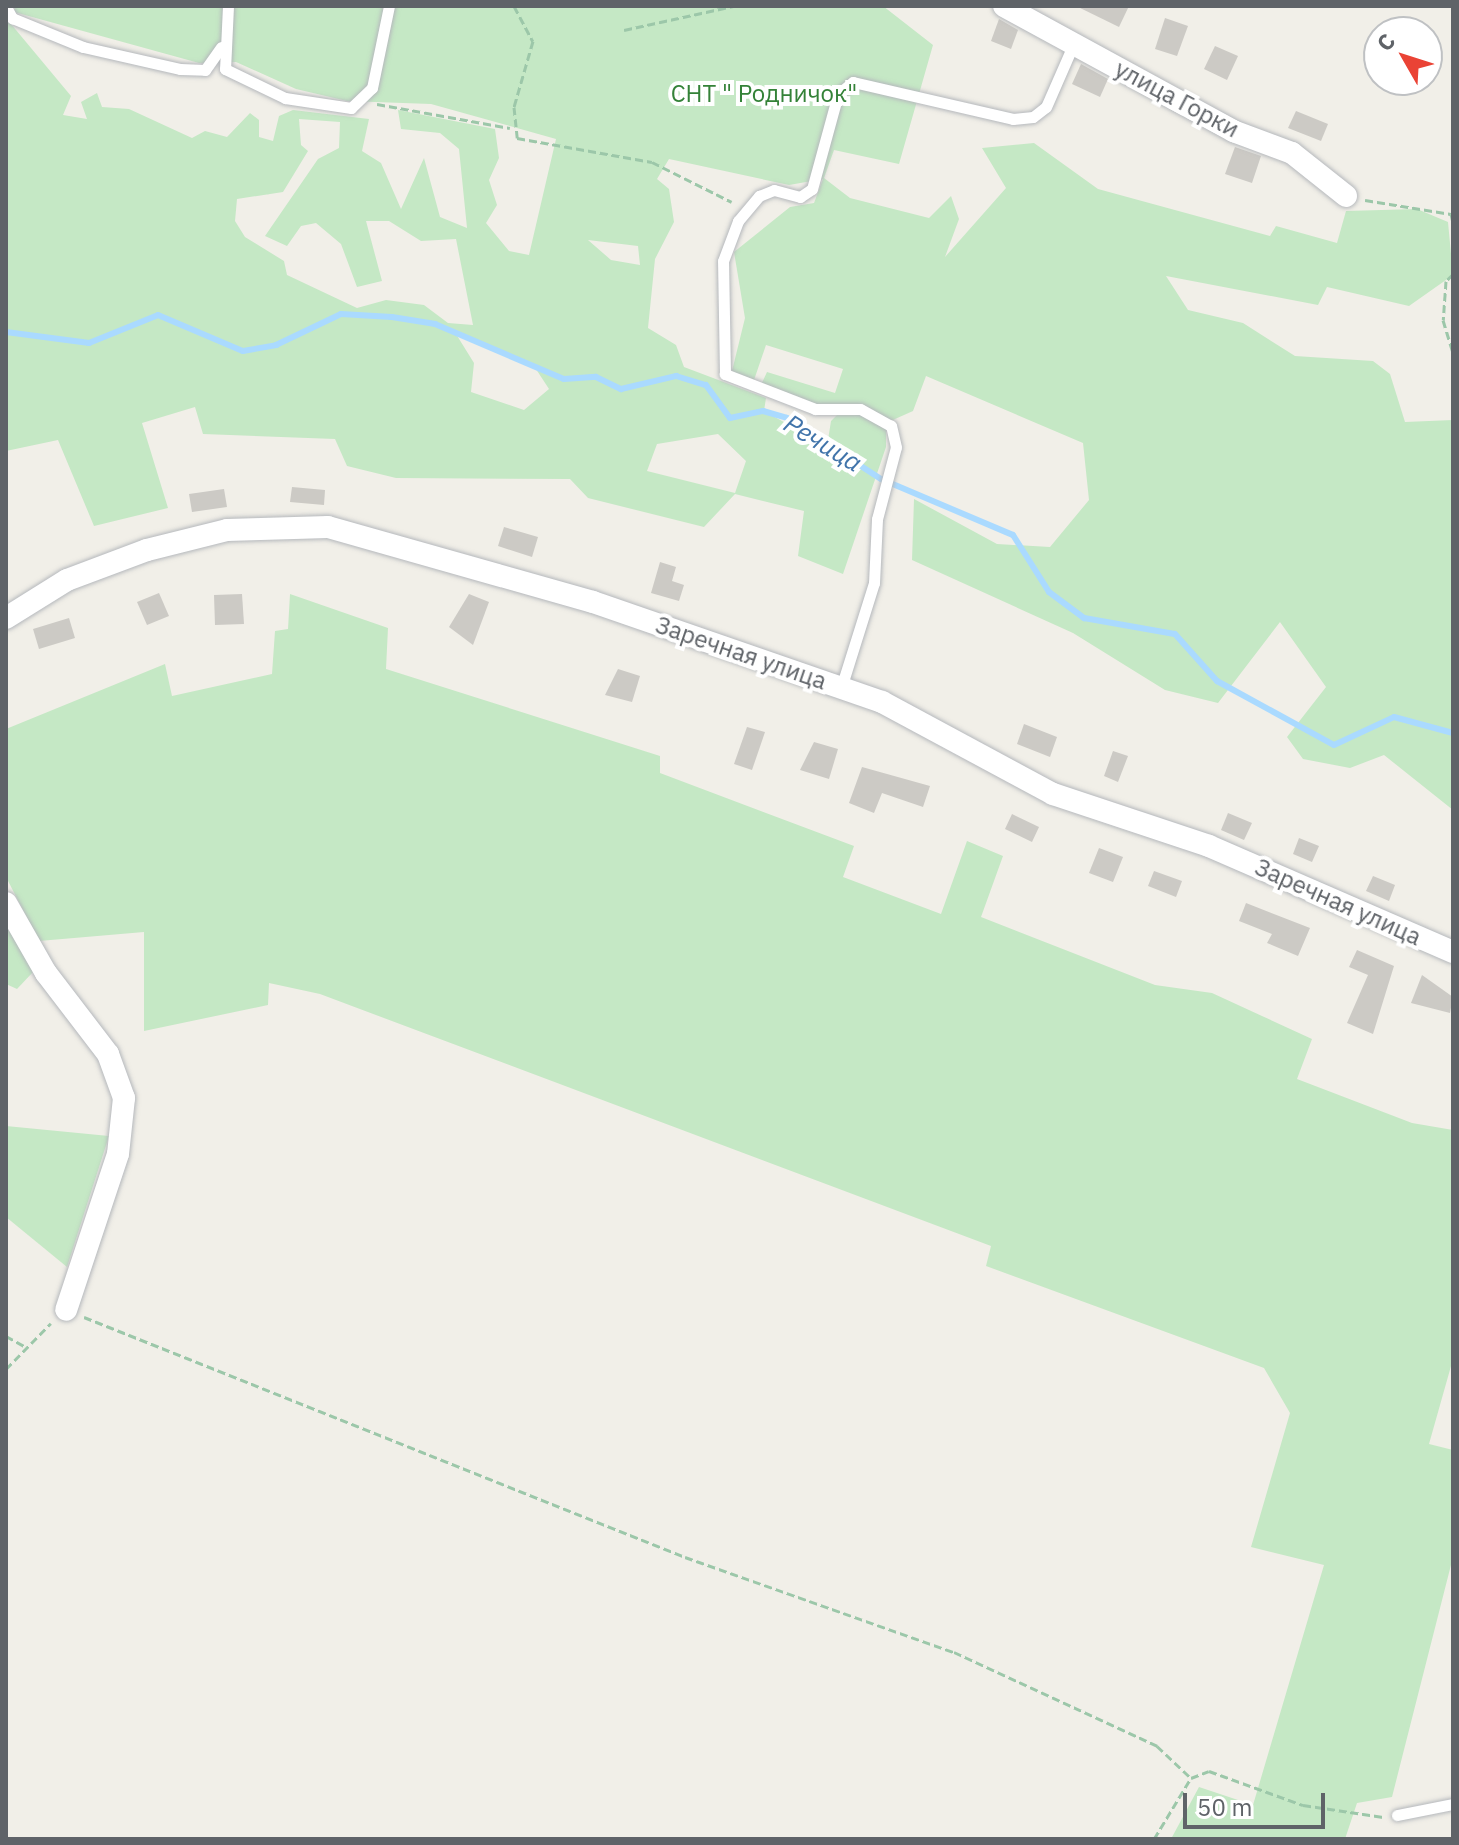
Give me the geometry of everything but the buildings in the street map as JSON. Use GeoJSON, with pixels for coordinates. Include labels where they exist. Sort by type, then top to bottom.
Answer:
{"type":"FeatureCollection","features":[{"type":"Feature","properties":{"kind":"street","name":"улица Горки"},"geometry":{"type":"LineString","coordinates":[[1004,6],[1233,131],[1292,153],[1346,196]]}},
{"type":"Feature","properties":{"kind":"street","name":"Заречная улица"},"geometry":{"type":"LineString","coordinates":[[6,618],[67,580],[147,550],[227,530],[328,527],[593,602],[841,688],[1053,794],[1209,846],[1453,952]]}},
{"type":"Feature","properties":{"kind":"street"},"geometry":{"type":"LineString","coordinates":[[6,903],[46,973],[108,1054],[124,1098],[118,1154],[66,1310]]}},
{"type":"Feature","properties":{"kind":"lane"},"geometry":{"type":"LineString","coordinates":[[228,6],[221,47],[225,69],[285,98],[351,108],[369,93],[389,6]]}},
{"type":"Feature","properties":{"kind":"lane"},"geometry":{"type":"LineString","coordinates":[[6,7],[12,18],[83,47],[180,69],[205,70],[221,47]]}},
{"type":"Feature","properties":{"kind":"lane"},"geometry":{"type":"LineString","coordinates":[[841,688],[874,583],[885,490],[896,447],[891,426],[878,414],[815,409],[725,374],[723,261],[738,221],[759,196],[774,190],[800,197],[812,189],[838,94],[853,82],[1013,119],[1033,117],[1046,107],[1074,43]]}},
{"type":"Feature","properties":{"kind":"lane"},"geometry":{"type":"LineString","coordinates":[[1397,1815],[1453,1804]]}},
{"type":"Feature","properties":{"kind":"path"},"geometry":{"type":"LineString","coordinates":[[510,128],[533,56],[533,29],[514,6]]}},
{"type":"Feature","properties":{"kind":"path"},"geometry":{"type":"LineString","coordinates":[[624,30],[733,6]]}},
{"type":"Feature","properties":{"kind":"path"},"geometry":{"type":"LineString","coordinates":[[369,93],[376,103],[510,128],[517,138],[652,162],[732,202],[759,196]]}},
{"type":"Feature","properties":{"kind":"path"},"geometry":{"type":"LineString","coordinates":[[1346,196],[1451,214],[1453,223]]}},
{"type":"Feature","properties":{"kind":"path"},"geometry":{"type":"LineString","coordinates":[[1453,274],[1446,281],[1443,320],[1453,353]]}},
{"type":"Feature","properties":{"kind":"path"},"geometry":{"type":"LineString","coordinates":[[6,1369],[66,1310],[685,1557],[954,1652],[1157,1746],[1191,1778]]}},
{"type":"Feature","properties":{"kind":"path"},"geometry":{"type":"LineString","coordinates":[[6,1336],[26,1347]]}},
{"type":"Feature","properties":{"kind":"path"},"geometry":{"type":"LineString","coordinates":[[1154,1839],[1191,1778],[1209,1771],[1303,1805],[1371,1819],[1397,1815]]}},
{"type":"Feature","properties":{"kind":"green space","name":"СНТ \" Родничок\""},"geometry":{"type":"Polygon","coordinates":[[[15,6],[883,6],[933,45],[899,164],[834,150],[824,178],[850,198],[929,218],[951,196],[959,219],[945,257],[1006,188],[982,148],[1034,143],[1098,189],[1270,236],[1276,226],[1337,243],[1346,211],[1417,209],[1448,222],[1453,275],[1409,306],[1327,287],[1318,305],[1166,276],[1188,310],[1243,323],[1295,356],[1373,361],[1390,374],[1405,422],[1453,420],[1453,810],[1384,755],[1350,768],[1303,759],[1287,737],[1326,687],[1280,622],[1218,703],[1165,690],[1073,633],[912,560],[914,499],[997,544],[1050,547],[1089,500],[1083,443],[926,376],[913,411],[886,423],[886,447],[843,574],[798,556],[804,511],[735,494],[704,527],[588,498],[570,479],[396,478],[347,466],[335,439],[203,434],[195,407],[142,423],[168,508],[94,526],[58,440],[6,451],[6,18],[71,96],[63,115],[87,119],[81,102],[97,93],[102,107],[129,109],[192,138],[205,131],[227,137],[250,113],[259,120],[259,137],[273,141],[279,116],[293,110],[369,119],[362,151],[381,163],[401,209],[424,158],[440,217],[467,228],[459,149],[440,133],[401,129],[398,110],[495,129],[499,158],[489,180],[497,205],[486,223],[509,251],[529,255],[556,139],[431,104],[347,101],[296,89],[236,62],[199,63],[14,12],[15,6]],[[299,119],[301,145],[308,151],[283,192],[237,199],[235,221],[245,237],[284,261],[287,275],[357,308],[386,300],[424,305],[448,323],[473,325],[456,239],[421,241],[389,221],[366,221],[382,281],[357,287],[341,244],[316,223],[301,226],[287,246],[265,236],[318,159],[339,148],[340,122],[299,119]],[[669,159],[657,179],[669,189],[674,222],[655,259],[648,328],[676,345],[684,367],[766,398],[764,411],[827,446],[831,421],[845,407],[824,412],[761,385],[767,372],[835,393],[843,369],[766,345],[753,383],[732,371],[745,318],[734,252],[790,207],[814,203],[823,179],[789,185],[669,159]],[[588,240],[611,260],[640,265],[638,246],[588,240]],[[456,334],[474,363],[471,392],[524,410],[549,389],[532,363],[456,334]],[[718,434],[657,444],[647,471],[735,493],[746,461],[718,434]]]}},
{"type":"Feature","properties":{"kind":"green space"},"geometry":{"type":"Polygon","coordinates":[[[290,594],[388,628],[386,669],[660,756],[660,773],[854,846],[843,877],[941,914],[967,841],[1003,856],[981,917],[1155,985],[1212,993],[1312,1039],[1297,1079],[1412,1123],[1453,1130],[1453,1359],[1429,1444],[1453,1450],[1453,1557],[1392,1797],[1357,1803],[1345,1839],[1171,1839],[1199,1787],[1253,1805],[1324,1565],[1251,1547],[1290,1413],[1264,1368],[986,1266],[991,1246],[320,994],[269,983],[268,1005],[144,1031],[144,932],[39,941],[6,877],[6,729],[165,664],[172,696],[272,674],[275,631],[288,629],[290,594]]]}},
{"type":"Feature","properties":{"kind":"green space"},"geometry":{"type":"Polygon","coordinates":[[[6,922],[34,971],[17,989],[6,984],[6,922]]]}},
{"type":"Feature","properties":{"kind":"green space"},"geometry":{"type":"Polygon","coordinates":[[[6,1126],[109,1136],[67,1267],[6,1217],[6,1126]]]}},
{"type":"Feature","properties":{"kind":"waterway","name":"Речица"},"geometry":{"type":"LineString","coordinates":[[6,332],[89,343],[158,315],[243,351],[276,345],[341,314],[392,317],[435,324],[564,379],[596,377],[621,389],[676,376],[706,385],[730,418],[763,411],[787,418],[881,479],[1013,535],[1049,592],[1084,618],[1175,634],[1217,681],[1334,745],[1394,717],[1453,733]]}}]}
